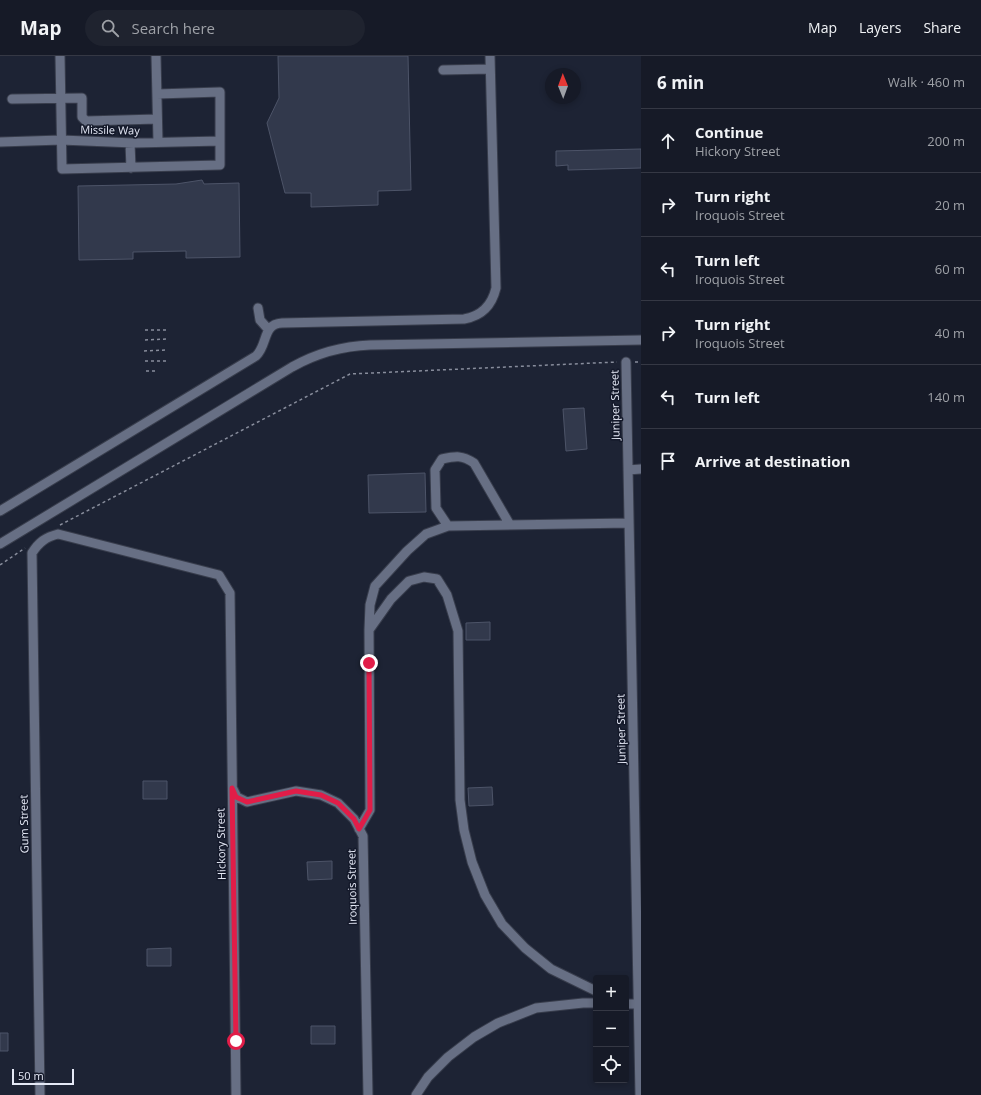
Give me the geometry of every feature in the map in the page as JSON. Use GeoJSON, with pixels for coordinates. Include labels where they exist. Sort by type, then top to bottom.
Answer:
{"type":"FeatureCollection","features":[{"type":"Feature","properties":{"kind":"street"},"geometry":{"type":"LineString","coordinates":[[60,56],[62,169],[220,165],[220,92],[157,94]]}},
{"type":"Feature","properties":{"kind":"street"},"geometry":{"type":"LineString","coordinates":[[156,56],[158,142]]}},
{"type":"Feature","properties":{"kind":"street"},"geometry":{"type":"LineString","coordinates":[[0,512],[256,356],[263,346],[266,332],[275,324],[464,319],[475,316],[488,306],[494,294],[496,282],[490,56]]}},
{"type":"Feature","properties":{"kind":"street"},"geometry":{"type":"LineString","coordinates":[[443,70],[490,69]]}},
{"type":"Feature","properties":{"kind":"street"},"geometry":{"type":"LineString","coordinates":[[12,99],[82,98],[82,117],[86,121],[158,119]]}},
{"type":"Feature","properties":{"kind":"street","name":"Missile Way"},"geometry":{"type":"LineString","coordinates":[[0,142],[61,140],[130,143],[220,142]]}},
{"type":"Feature","properties":{"kind":"street"},"geometry":{"type":"LineString","coordinates":[[130,143],[131,168]]}},
{"type":"Feature","properties":{"kind":"street"},"geometry":{"type":"LineString","coordinates":[[258,308],[260,320],[268,329]]}},
{"type":"Feature","properties":{"kind":"street"},"geometry":{"type":"LineString","coordinates":[[0,544],[292,367],[320,354],[349,346],[370,345],[641,340]]}},
{"type":"Feature","properties":{"kind":"street","name":"Juniper Street"},"geometry":{"type":"LineString","coordinates":[[626,362],[638,863],[638,1004],[640,1095]]}},
{"type":"Feature","properties":{"kind":"street"},"geometry":{"type":"LineString","coordinates":[[448,526],[436,508],[435,470],[442,459],[453,456],[466,457],[474,463],[510,525]]}},
{"type":"Feature","properties":{"kind":"street"},"geometry":{"type":"LineString","coordinates":[[628,470],[641,469]]}},
{"type":"Feature","properties":{"kind":"street"},"geometry":{"type":"LineString","coordinates":[[359,829],[370,810],[369,630],[370,605],[376,586],[407,551],[426,534],[448,526],[629,523]]}},
{"type":"Feature","properties":{"kind":"street","name":"Hickory Street"},"geometry":{"type":"LineString","coordinates":[[29,550],[47,537],[58,534],[219,575],[230,593],[236,1095]]}},
{"type":"Feature","properties":{"kind":"street","name":"Gum Street"},"geometry":{"type":"LineString","coordinates":[[29,550],[40,1095]]}},
{"type":"Feature","properties":{"kind":"street"},"geometry":{"type":"LineString","coordinates":[[369,630],[391,599],[409,580],[424,576],[437,579],[447,595],[458,631],[460,800],[464,830],[472,862],[484,895],[502,924],[525,948],[551,969],[593,990]]}},
{"type":"Feature","properties":{"kind":"street","name":"Iroquois Street"},"geometry":{"type":"LineString","coordinates":[[232,788],[236,797],[247,802],[296,791],[321,795],[338,803],[354,819],[363,836],[368,1095]]}},
{"type":"Feature","properties":{"kind":"street"},"geometry":{"type":"LineString","coordinates":[[416,1095],[428,1077],[448,1057],[474,1037],[498,1023],[536,1008],[593,1003]]}},
{"type":"Feature","properties":{"kind":"street"},"geometry":{"type":"LineString","coordinates":[[629,1004],[638,1004]]}},
{"type":"Feature","properties":{"kind":"path"},"geometry":{"type":"LineString","coordinates":[[145,330],[167,330]]}},
{"type":"Feature","properties":{"kind":"path"},"geometry":{"type":"LineString","coordinates":[[145,340],[168,339]]}},
{"type":"Feature","properties":{"kind":"path"},"geometry":{"type":"LineString","coordinates":[[144,351],[167,350]]}},
{"type":"Feature","properties":{"kind":"path"},"geometry":{"type":"LineString","coordinates":[[145,361],[168,361]]}},
{"type":"Feature","properties":{"kind":"path"},"geometry":{"type":"LineString","coordinates":[[58,526],[350,374],[641,362]]}},
{"type":"Feature","properties":{"kind":"path"},"geometry":{"type":"LineString","coordinates":[[146,371],[157,371]]}},
{"type":"Feature","properties":{"kind":"path"},"geometry":{"type":"LineString","coordinates":[[0,565],[29,550]]}},
{"type":"Feature","properties":{"kind":"building"},"geometry":{"type":"Polygon","coordinates":[[[278,56],[408,56],[411,190],[378,191],[378,205],[311,207],[311,193],[285,193],[267,123],[279,98],[278,56]]]}},
{"type":"Feature","properties":{"kind":"building"},"geometry":{"type":"Polygon","coordinates":[[[641,149],[641,168],[568,170],[568,165],[556,166],[556,151],[641,149]]]}},
{"type":"Feature","properties":{"kind":"building"},"geometry":{"type":"Polygon","coordinates":[[[202,180],[204,184],[239,183],[240,257],[186,258],[186,251],[133,252],[133,259],[79,260],[78,186],[176,184],[202,180]]]}},
{"type":"Feature","properties":{"kind":"building"},"geometry":{"type":"Polygon","coordinates":[[[584,408],[587,449],[566,451],[563,409],[584,408]]]}},
{"type":"Feature","properties":{"kind":"building"},"geometry":{"type":"Polygon","coordinates":[[[425,473],[426,512],[369,513],[368,475],[425,473]]]}},
{"type":"Feature","properties":{"kind":"building"},"geometry":{"type":"Polygon","coordinates":[[[490,622],[490,640],[466,640],[466,623],[490,622]]]}},
{"type":"Feature","properties":{"kind":"building"},"geometry":{"type":"Polygon","coordinates":[[[143,781],[167,781],[167,799],[143,799],[143,781]]]}},
{"type":"Feature","properties":{"kind":"building"},"geometry":{"type":"Polygon","coordinates":[[[492,787],[493,805],[469,806],[468,788],[492,787]]]}},
{"type":"Feature","properties":{"kind":"building"},"geometry":{"type":"Polygon","coordinates":[[[332,861],[332,879],[308,880],[307,862],[332,861]]]}},
{"type":"Feature","properties":{"kind":"building"},"geometry":{"type":"Polygon","coordinates":[[[171,948],[171,966],[147,966],[147,949],[171,948]]]}},
{"type":"Feature","properties":{"kind":"building"},"geometry":{"type":"Polygon","coordinates":[[[311,1026],[335,1026],[335,1044],[311,1044],[311,1026]]]}},
{"type":"Feature","properties":{"kind":"building"},"geometry":{"type":"Polygon","coordinates":[[[0,1033],[8,1033],[8,1051],[0,1051],[0,1033]]]}},
{"type":"Feature","properties":{"kind":"route"},"geometry":{"type":"LineString","coordinates":[[236,1041],[232,788],[236,797],[247,802],[296,791],[321,795],[338,803],[354,819],[359,829],[370,810],[371,775],[369,663]]}}]}
